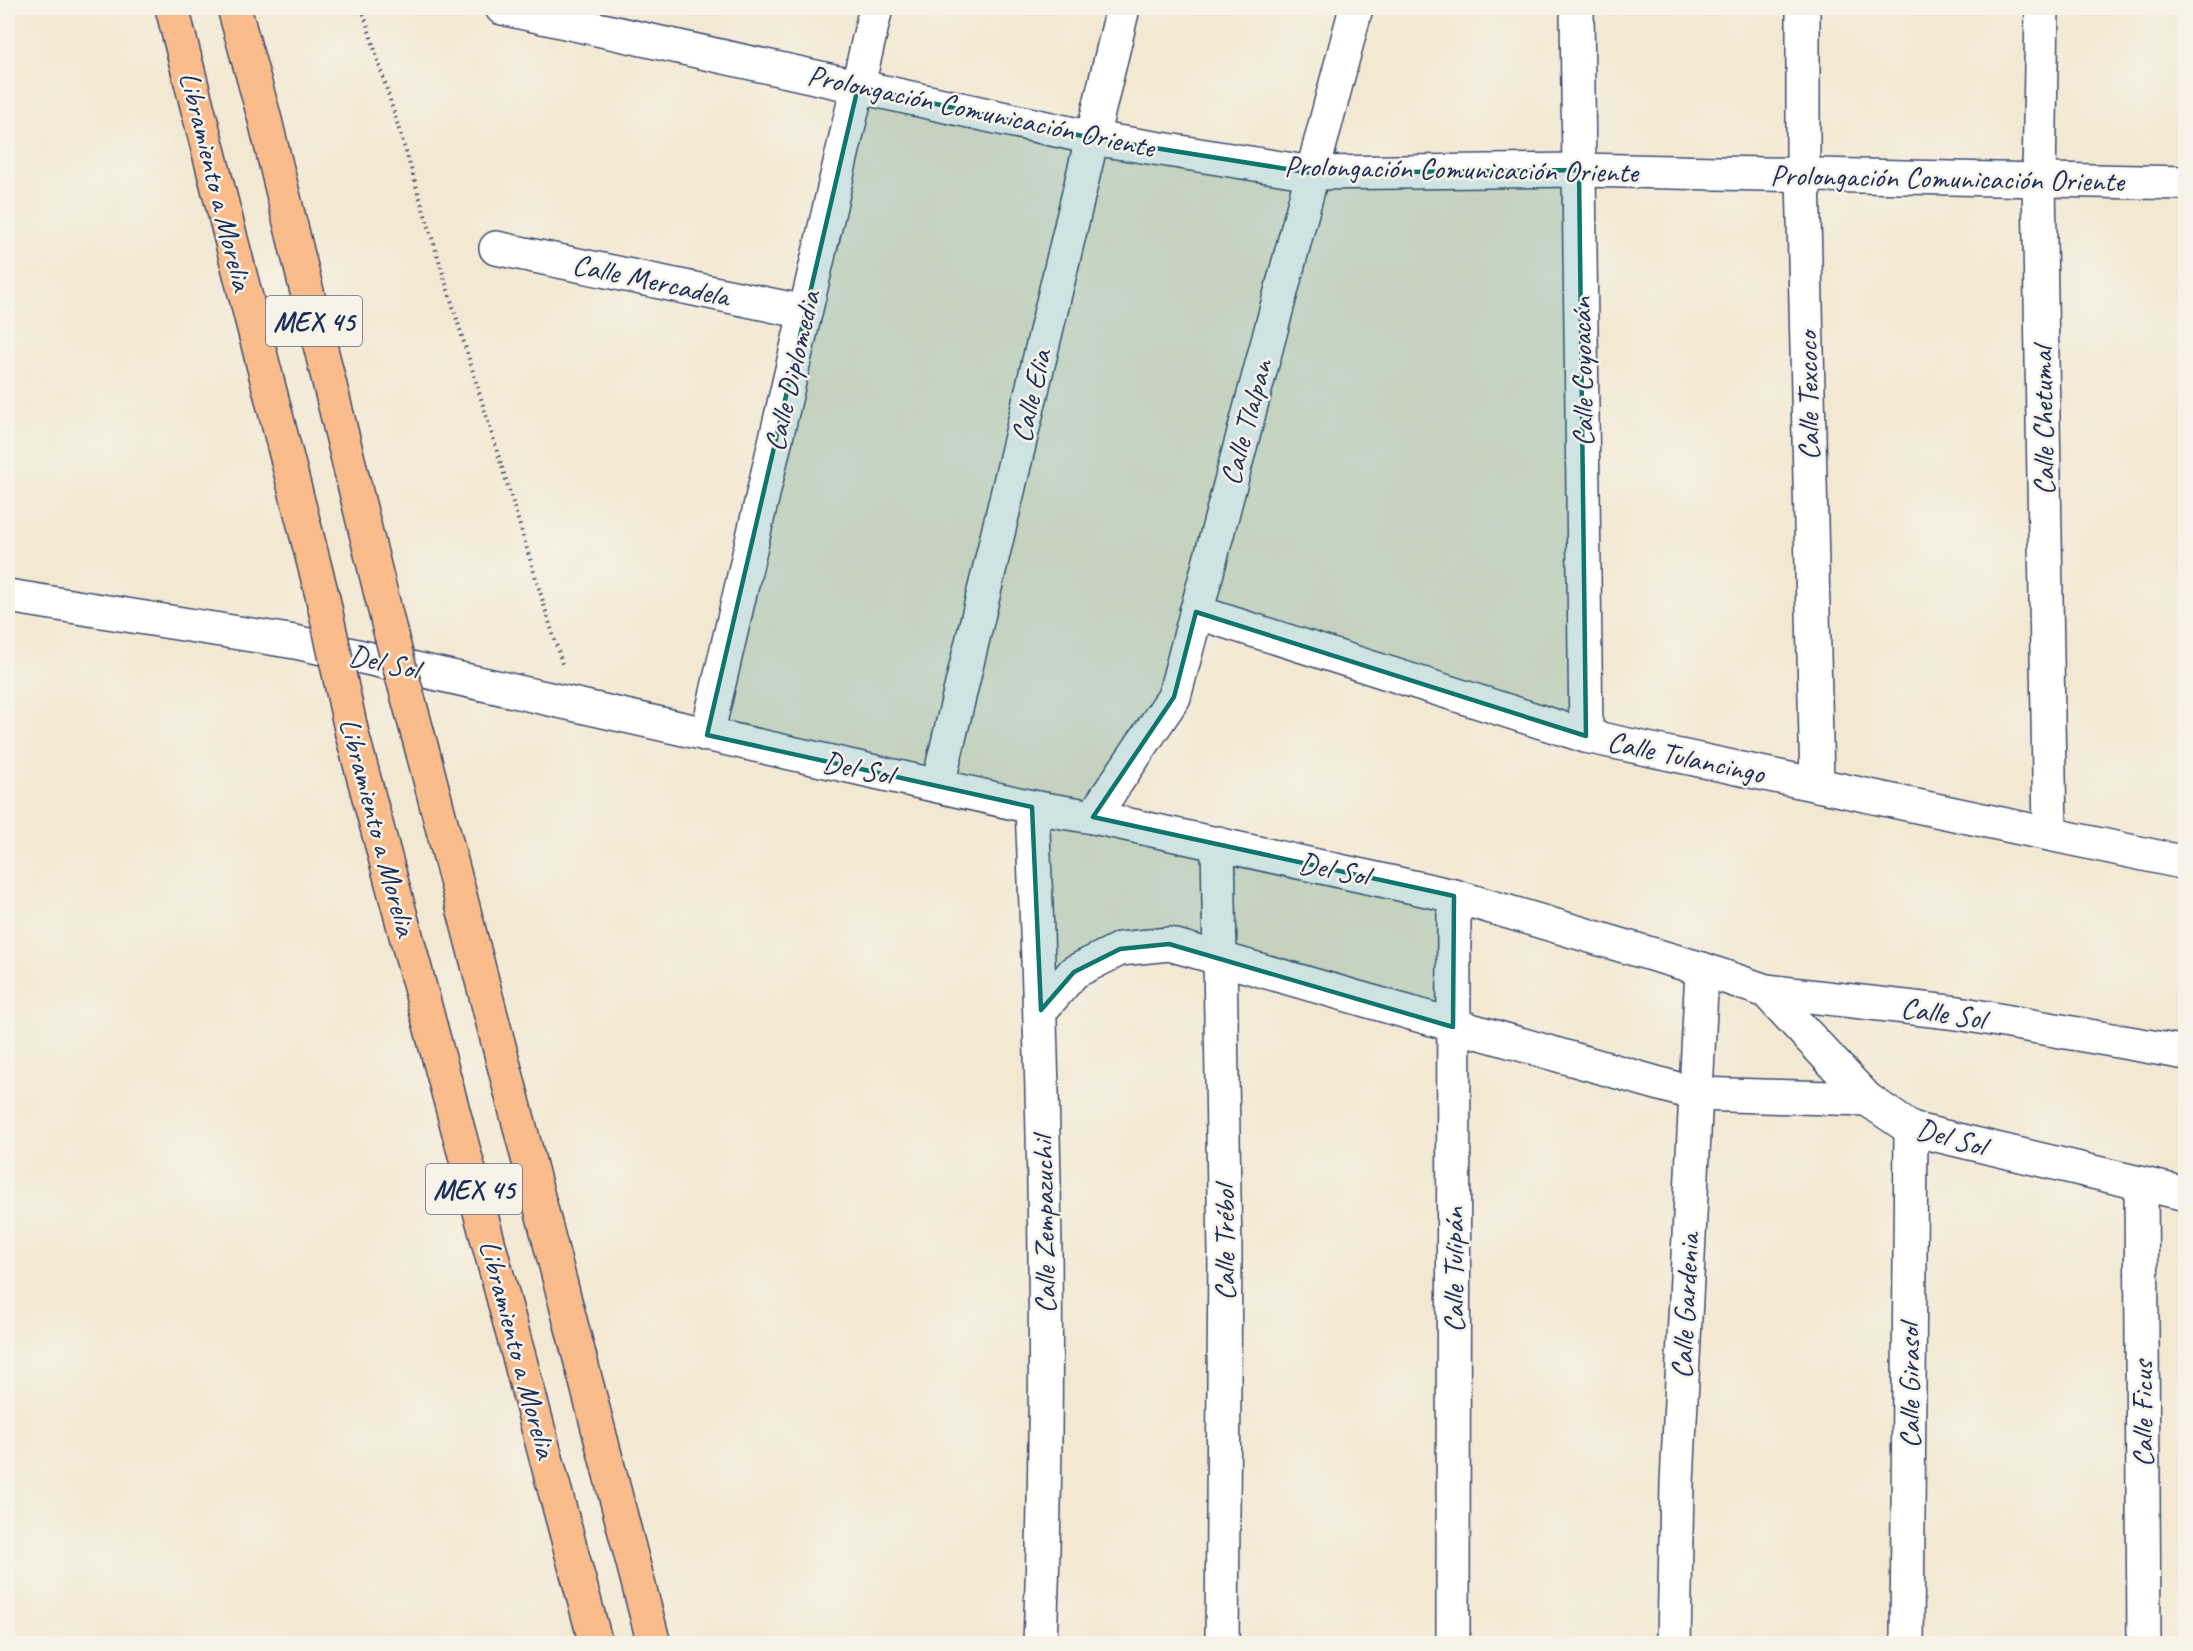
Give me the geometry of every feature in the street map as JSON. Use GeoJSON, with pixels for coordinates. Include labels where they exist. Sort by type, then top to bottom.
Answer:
{"type":"FeatureCollection","features":[{"type":"Feature","properties":{"kind":"highway","name":"Libramiento a Morelia"},"geometry":{"type":"LineString","coordinates":[[172,8],[323,599],[352,734],[596,1644]]}},
{"type":"Feature","properties":{"kind":"highway","name":"Libramiento a Morelia"},"geometry":{"type":"LineString","coordinates":[[234,8],[264,116],[391,635],[654,1644]]}},
{"type":"Feature","properties":{"kind":"street","name":"Prolongación Comunicación Oriente"},"geometry":{"type":"LineString","coordinates":[[502,8],[1092,138],[1312,173],[1579,170],[2186,183]]}},
{"type":"Feature","properties":{"kind":"street","name":"Calle Diplomedia"},"geometry":{"type":"LineString","coordinates":[[707,735],[876,8]]}},
{"type":"Feature","properties":{"kind":"street","name":"Calle Elia"},"geometry":{"type":"LineString","coordinates":[[939,785],[1123,8]]}},
{"type":"Feature","properties":{"kind":"street","name":"Calle Tlalpan"},"geometry":{"type":"LineString","coordinates":[[1093,817],[1174,697],[1356,8]]}},
{"type":"Feature","properties":{"kind":"street","name":"Calle Coyoacán"},"geometry":{"type":"LineString","coordinates":[[1577,8],[1586,736]]}},
{"type":"Feature","properties":{"kind":"street","name":"Calle Texcoco"},"geometry":{"type":"LineString","coordinates":[[1803,8],[1803,174],[1817,785]]}},
{"type":"Feature","properties":{"kind":"street","name":"Calle Chetumal"},"geometry":{"type":"LineString","coordinates":[[2042,8],[2039,180],[2050,834]]}},
{"type":"Feature","properties":{"kind":"street","name":"Calle Mercadela"},"geometry":{"type":"LineString","coordinates":[[496,248],[806,312]]}},
{"type":"Feature","properties":{"kind":"street","name":"Del Sol"},"geometry":{"type":"LineString","coordinates":[[8,596],[295,642],[1032,807],[1218,843],[1454,896],[1702,969]]}},
{"type":"Feature","properties":{"kind":"street","name":"Calle Tulancingo"},"geometry":{"type":"LineString","coordinates":[[1196,612],[1586,736],[2186,863]]}},
{"type":"Feature","properties":{"kind":"street","name":"Calle Zempazuchil"},"geometry":{"type":"LineString","coordinates":[[1032,807],[1041,1010],[1045,1211],[1045,1412],[1040,1644]]}},
{"type":"Feature","properties":{"kind":"street","name":"Calle Trébol"},"geometry":{"type":"LineString","coordinates":[[1218,843],[1225,1253],[1222,1644]]}},
{"type":"Feature","properties":{"kind":"street","name":"Calle Tulipán"},"geometry":{"type":"LineString","coordinates":[[1453,1644],[1454,896]]}},
{"type":"Feature","properties":{"kind":"street"},"geometry":{"type":"LineString","coordinates":[[1041,1010],[1074,972],[1120,949],[1169,944],[1695,1094],[1867,1099]]}},
{"type":"Feature","properties":{"kind":"street","name":"Calle Sol"},"geometry":{"type":"LineString","coordinates":[[1702,969],[1766,991],[1958,1013],[2186,1053]]}},
{"type":"Feature","properties":{"kind":"street","name":"Calle Gardenia"},"geometry":{"type":"LineString","coordinates":[[1674,1644],[1677,1483],[1702,969]]}},
{"type":"Feature","properties":{"kind":"street","name":"Del Sol"},"geometry":{"type":"LineString","coordinates":[[1766,991],[1867,1099],[1911,1129],[2186,1194]]}},
{"type":"Feature","properties":{"kind":"street","name":"Calle Girasol"},"geometry":{"type":"LineString","coordinates":[[1907,1644],[1911,1129]]}},
{"type":"Feature","properties":{"kind":"street","name":"Calle Ficus"},"geometry":{"type":"LineString","coordinates":[[2141,1184],[2144,1644]]}},
{"type":"Feature","properties":{"kind":"path"},"geometry":{"type":"LineString","coordinates":[[362,8],[566,675],[584,708]]}},
{"type":"Feature","properties":{"kind":"highlighted area"},"geometry":{"type":"Polygon","coordinates":[[[858,87],[1092,138],[1312,173],[1579,170],[1586,736],[1196,612],[1174,697],[1093,817],[1454,896],[1453,1027],[1169,944],[1120,949],[1074,972],[1041,1010],[1032,807],[707,735],[858,87]]]}}]}
